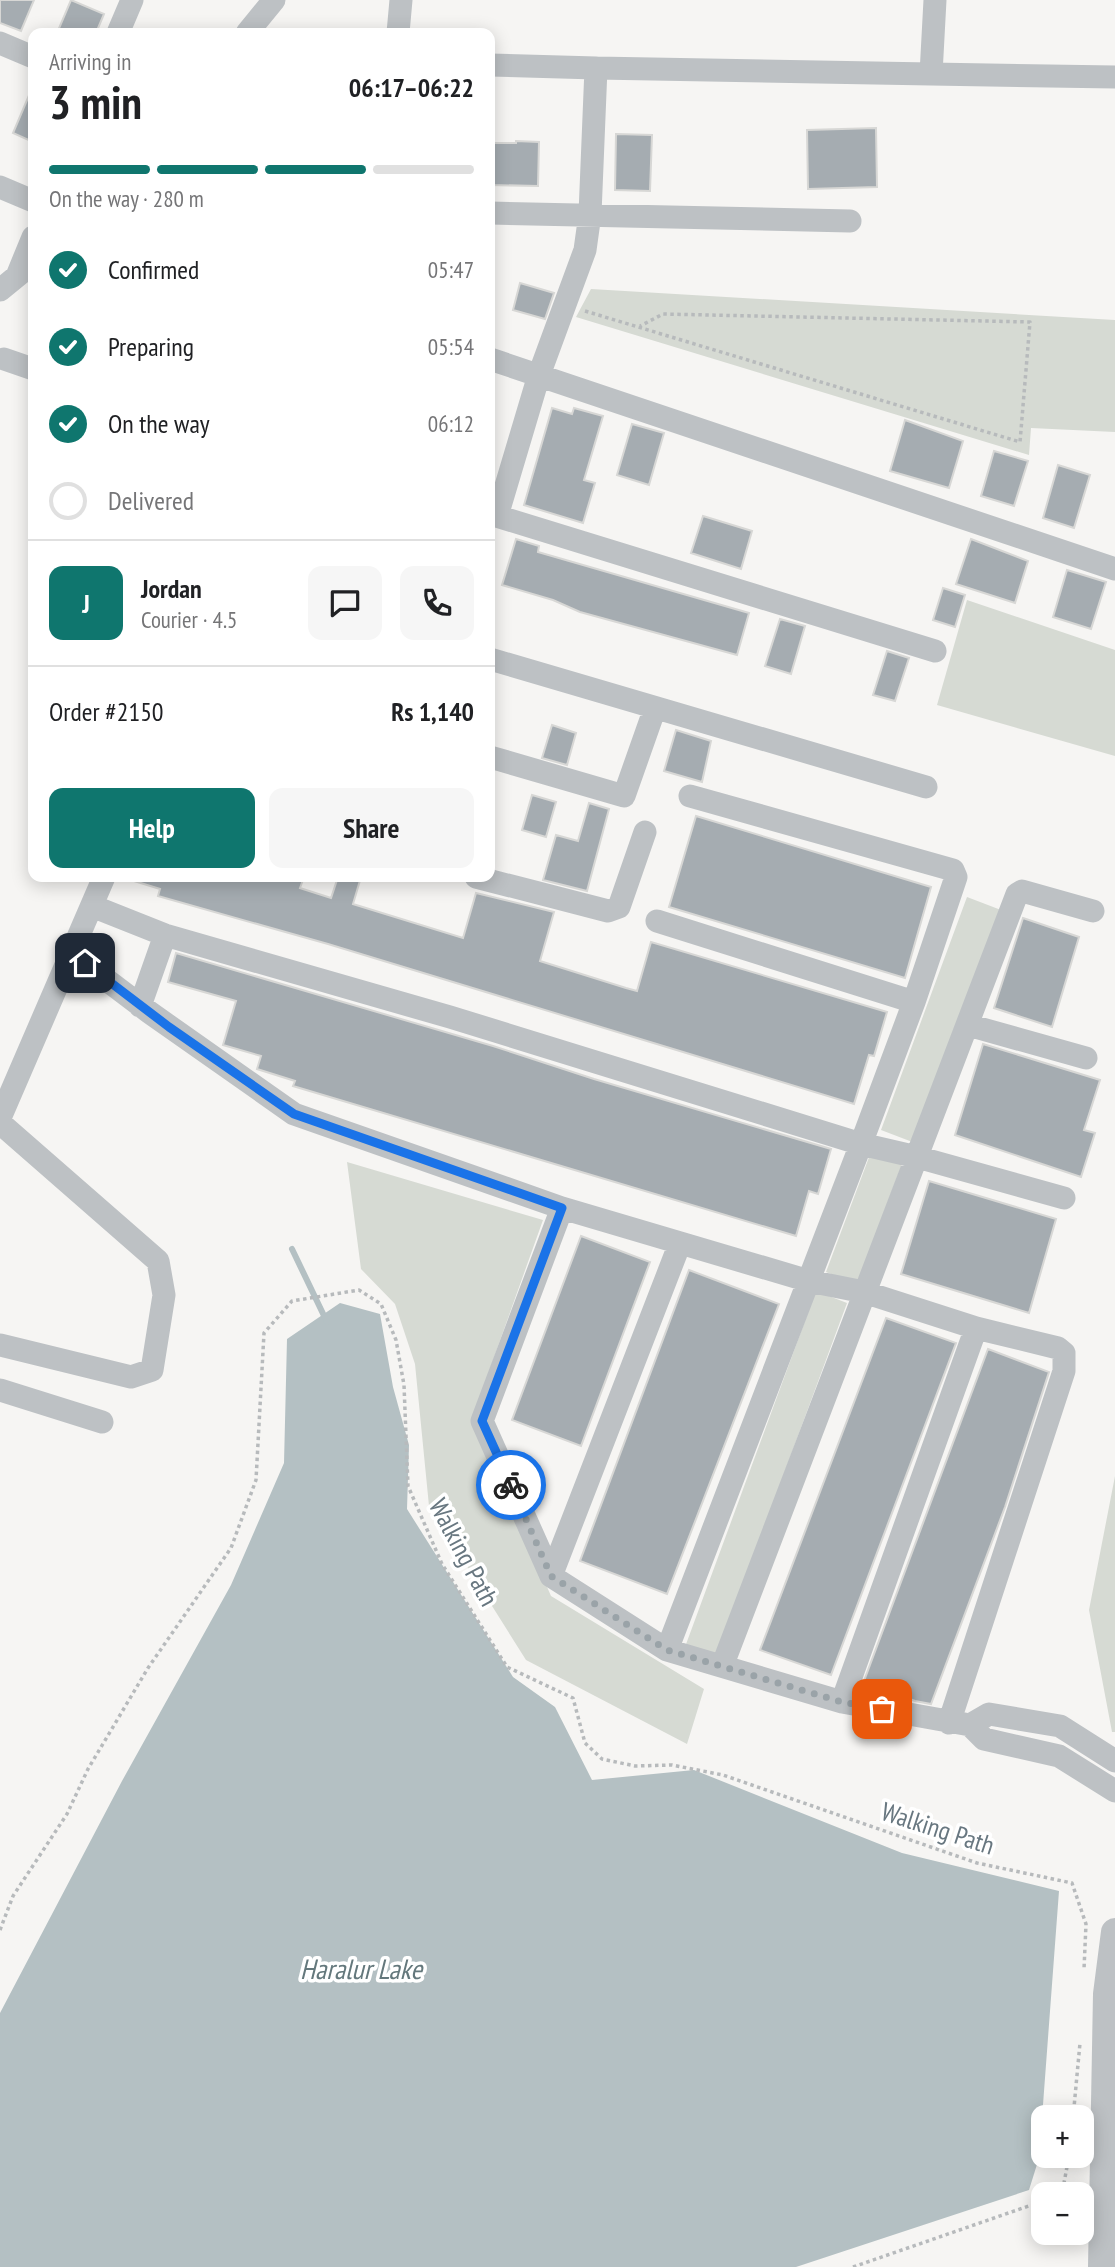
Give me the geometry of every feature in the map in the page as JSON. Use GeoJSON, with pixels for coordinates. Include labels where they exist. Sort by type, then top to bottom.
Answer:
{"type":"FeatureCollection","features":[{"type":"Feature","properties":{"kind":"street"},"geometry":{"type":"LineString","coordinates":[[120,28],[132,0]]}},
{"type":"Feature","properties":{"kind":"street"},"geometry":{"type":"LineString","coordinates":[[251,28],[274,0]]}},
{"type":"Feature","properties":{"kind":"street"},"geometry":{"type":"LineString","coordinates":[[398,28],[401,0]]}},
{"type":"Feature","properties":{"kind":"street"},"geometry":{"type":"LineString","coordinates":[[931,74],[935,0]]}},
{"type":"Feature","properties":{"kind":"street"},"geometry":{"type":"LineString","coordinates":[[0,43],[28,55]]}},
{"type":"Feature","properties":{"kind":"street"},"geometry":{"type":"LineString","coordinates":[[495,65],[1115,76]]}},
{"type":"Feature","properties":{"kind":"street"},"geometry":{"type":"LineString","coordinates":[[495,512],[539,375],[585,250],[590,214],[596,68]]}},
{"type":"Feature","properties":{"kind":"street"},"geometry":{"type":"LineString","coordinates":[[0,187],[28,199]]}},
{"type":"Feature","properties":{"kind":"street"},"geometry":{"type":"LineString","coordinates":[[495,213],[850,221]]}},
{"type":"Feature","properties":{"kind":"street"},"geometry":{"type":"LineString","coordinates":[[11,280],[28,247]]}},
{"type":"Feature","properties":{"kind":"street"},"geometry":{"type":"LineString","coordinates":[[4,359],[28,367]]}},
{"type":"Feature","properties":{"kind":"street"},"geometry":{"type":"LineString","coordinates":[[495,361],[1115,569]]}},
{"type":"Feature","properties":{"kind":"street"},"geometry":{"type":"LineString","coordinates":[[495,515],[935,651]]}},
{"type":"Feature","properties":{"kind":"street"},"geometry":{"type":"LineString","coordinates":[[495,660],[926,787]]}},
{"type":"Feature","properties":{"kind":"street"},"geometry":{"type":"LineString","coordinates":[[495,758],[624,796],[655,708]]}},
{"type":"Feature","properties":{"kind":"street"},"geometry":{"type":"LineString","coordinates":[[667,1650],[810,1281],[914,1002],[955,881],[953,870],[690,796]]}},
{"type":"Feature","properties":{"kind":"street"},"geometry":{"type":"LineString","coordinates":[[495,882],[599,909],[615,910],[619,907],[645,832]]}},
{"type":"Feature","properties":{"kind":"street"},"geometry":{"type":"LineString","coordinates":[[0,1345],[131,1377],[152,1370],[164,1295],[158,1261],[2,1111],[102,882]]}},
{"type":"Feature","properties":{"kind":"street"},"geometry":{"type":"LineString","coordinates":[[723,1664],[1018,892],[1093,911]]}},
{"type":"Feature","properties":{"kind":"street"},"geometry":{"type":"LineString","coordinates":[[92,906],[165,935],[450,1017],[861,1144],[1064,1198]]}},
{"type":"Feature","properties":{"kind":"street"},"geometry":{"type":"LineString","coordinates":[[657,921],[914,1002]]}},
{"type":"Feature","properties":{"kind":"street"},"geometry":{"type":"LineString","coordinates":[[140,1006],[165,935]]}},
{"type":"Feature","properties":{"kind":"street"},"geometry":{"type":"LineString","coordinates":[[71,953],[140,1006],[294,1114],[562,1208],[810,1281],[863,1292],[976,1328],[1058,1348],[1064,1353],[1065,1362],[960,1724]]}},
{"type":"Feature","properties":{"kind":"street"},"geometry":{"type":"LineString","coordinates":[[968,1025],[1086,1058]]}},
{"type":"Feature","properties":{"kind":"street"},"geometry":{"type":"LineString","coordinates":[[562,1208],[482,1421],[551,1576],[667,1650],[723,1664],[842,1702],[960,1724],[984,1740],[1059,1756],[1115,1791]]}},
{"type":"Feature","properties":{"kind":"street"},"geometry":{"type":"LineString","coordinates":[[551,1576],[680,1243]]}},
{"type":"Feature","properties":{"kind":"street"},"geometry":{"type":"LineString","coordinates":[[842,1702],[976,1328]]}},
{"type":"Feature","properties":{"kind":"street"},"geometry":{"type":"LineString","coordinates":[[0,1390],[102,1422]]}},
{"type":"Feature","properties":{"kind":"street"},"geometry":{"type":"LineString","coordinates":[[960,1724],[989,1714],[1060,1726],[1115,1761]]}},
{"type":"Feature","properties":{"kind":"street"},"geometry":{"type":"LineString","coordinates":[[1102,2267],[1107,1994],[1115,1932]]}},
{"type":"Feature","properties":{"kind":"path"},"geometry":{"type":"LineString","coordinates":[[566,306],[1020,442],[1030,322],[663,314],[640,326]]}},
{"type":"Feature","properties":{"kind":"path","name":"Walking Path"},"geometry":{"type":"LineString","coordinates":[[0,1930],[13,1896],[67,1814],[88,1769],[148,1668],[231,1548],[256,1480],[264,1333],[292,1301],[359,1290],[381,1304],[396,1340],[404,1385],[408,1486],[442,1564],[507,1667],[573,1698],[585,1743],[603,1759],[635,1766],[671,1765],[723,1776],[977,1863],[1072,1883],[1086,1924],[1084,1979]]}},
{"type":"Feature","properties":{"kind":"path"},"geometry":{"type":"LineString","coordinates":[[1074,2105],[1082,2032]]}},
{"type":"Feature","properties":{"kind":"path"},"geometry":{"type":"LineString","coordinates":[[853,2267],[1031,2205]]}},
{"type":"Feature","properties":{"kind":"shaded area"},"geometry":{"type":"Polygon","coordinates":[[[591,289],[1115,320],[1115,432],[1031,428],[1029,455],[576,317],[591,289]]]}},
{"type":"Feature","properties":{"kind":"shaded area"},"geometry":{"type":"Polygon","coordinates":[[[967,600],[1115,650],[1115,756],[937,705],[967,600]]]}},
{"type":"Feature","properties":{"kind":"shaded area"},"geometry":{"type":"Polygon","coordinates":[[[967,897],[1001,910],[915,1143],[881,1130],[967,897]]]}},
{"type":"Feature","properties":{"kind":"shaded area"},"geometry":{"type":"Polygon","coordinates":[[[871,1152],[902,1164],[857,1284],[826,1272],[871,1152]]]}},
{"type":"Feature","properties":{"kind":"shaded area"},"geometry":{"type":"Polygon","coordinates":[[[347,1162],[543,1220],[473,1416],[551,1596],[704,1689],[687,1744],[526,1660],[429,1506],[415,1364],[395,1304],[361,1269],[347,1162]]]}},
{"type":"Feature","properties":{"kind":"shaded area"},"geometry":{"type":"Polygon","coordinates":[[[816,1291],[847,1303],[716,1658],[685,1647],[816,1291]]]}},
{"type":"Feature","properties":{"kind":"shaded area"},"geometry":{"type":"Polygon","coordinates":[[[1115,1476],[1115,1732],[1112,1732],[1089,1610],[1115,1476]]]}},
{"type":"Feature","properties":{"kind":"water","name":"Haralur Lake"},"geometry":{"type":"Polygon","coordinates":[[[340,1303],[380,1314],[393,1387],[409,1445],[407,1509],[513,1677],[555,1707],[592,1780],[694,1770],[902,1853],[1059,1891],[1043,2105],[1031,2105],[1031,2168],[1036,2168],[1029,2190],[796,2267],[0,2267],[0,2013],[122,1781],[231,1585],[284,1463],[287,1339],[340,1303]]]}},
{"type":"Feature","properties":{"kind":"building"},"geometry":{"type":"Polygon","coordinates":[[[0,0],[34,0],[21,31],[0,23],[0,0]]]}},
{"type":"Feature","properties":{"kind":"building"},"geometry":{"type":"Polygon","coordinates":[[[71,0],[104,14],[98,28],[59,28],[71,0]]]}},
{"type":"Feature","properties":{"kind":"building"},"geometry":{"type":"Polygon","coordinates":[[[28,98],[28,140],[13,133],[28,98]]]}},
{"type":"Feature","properties":{"kind":"building"},"geometry":{"type":"Polygon","coordinates":[[[876,128],[877,187],[808,189],[807,130],[876,128]]]}},
{"type":"Feature","properties":{"kind":"building"},"geometry":{"type":"Polygon","coordinates":[[[616,134],[652,135],[650,191],[615,190],[616,134]]]}},
{"type":"Feature","properties":{"kind":"building"},"geometry":{"type":"Polygon","coordinates":[[[539,142],[538,186],[495,185],[495,143],[539,142]]]}},
{"type":"Feature","properties":{"kind":"building"},"geometry":{"type":"Polygon","coordinates":[[[520,283],[554,293],[545,319],[513,310],[520,283]]]}},
{"type":"Feature","properties":{"kind":"building"},"geometry":{"type":"Polygon","coordinates":[[[552,408],[572,414],[574,408],[603,416],[584,480],[595,483],[583,523],[524,505],[552,408]]]}},
{"type":"Feature","properties":{"kind":"building"},"geometry":{"type":"Polygon","coordinates":[[[905,420],[963,441],[949,488],[890,471],[905,420]]]}},
{"type":"Feature","properties":{"kind":"building"},"geometry":{"type":"Polygon","coordinates":[[[632,424],[664,433],[649,485],[617,475],[632,424]]]}},
{"type":"Feature","properties":{"kind":"building"},"geometry":{"type":"Polygon","coordinates":[[[994,451],[1028,461],[1014,506],[981,496],[994,451]]]}},
{"type":"Feature","properties":{"kind":"building"},"geometry":{"type":"Polygon","coordinates":[[[1058,465],[1090,475],[1074,528],[1043,518],[1058,465]]]}},
{"type":"Feature","properties":{"kind":"building"},"geometry":{"type":"Polygon","coordinates":[[[703,516],[752,531],[741,569],[691,553],[703,516]]]}},
{"type":"Feature","properties":{"kind":"building"},"geometry":{"type":"Polygon","coordinates":[[[516,539],[539,546],[538,552],[749,613],[737,655],[580,612],[553,600],[502,585],[516,539]]]}},
{"type":"Feature","properties":{"kind":"building"},"geometry":{"type":"Polygon","coordinates":[[[971,539],[1028,561],[1015,603],[956,584],[971,539]]]}},
{"type":"Feature","properties":{"kind":"building"},"geometry":{"type":"Polygon","coordinates":[[[1067,570],[1106,582],[1091,629],[1053,617],[1067,570]]]}},
{"type":"Feature","properties":{"kind":"building"},"geometry":{"type":"Polygon","coordinates":[[[943,588],[965,595],[955,627],[933,620],[943,588]]]}},
{"type":"Feature","properties":{"kind":"building"},"geometry":{"type":"Polygon","coordinates":[[[780,619],[805,626],[791,674],[765,666],[780,619]]]}},
{"type":"Feature","properties":{"kind":"building"},"geometry":{"type":"Polygon","coordinates":[[[887,651],[909,658],[895,701],[873,695],[887,651]]]}},
{"type":"Feature","properties":{"kind":"building"},"geometry":{"type":"Polygon","coordinates":[[[552,725],[576,733],[567,765],[542,758],[552,725]]]}},
{"type":"Feature","properties":{"kind":"building"},"geometry":{"type":"Polygon","coordinates":[[[676,730],[711,741],[702,782],[664,771],[676,730]]]}},
{"type":"Feature","properties":{"kind":"building"},"geometry":{"type":"Polygon","coordinates":[[[532,795],[556,802],[546,837],[522,830],[532,795]]]}},
{"type":"Feature","properties":{"kind":"building"},"geometry":{"type":"Polygon","coordinates":[[[589,803],[609,809],[587,891],[543,880],[556,835],[578,841],[589,803]]]}},
{"type":"Feature","properties":{"kind":"building"},"geometry":{"type":"Polygon","coordinates":[[[696,816],[931,887],[905,978],[669,907],[696,816]]]}},
{"type":"Feature","properties":{"kind":"building"},"geometry":{"type":"Polygon","coordinates":[[[137,882],[302,882],[300,888],[331,898],[336,882],[360,882],[353,904],[463,938],[476,893],[554,912],[540,961],[626,988],[637,991],[651,942],[887,1012],[874,1056],[869,1055],[854,1104],[328,944],[158,896],[160,889],[137,882]]]}},
{"type":"Feature","properties":{"kind":"building"},"geometry":{"type":"Polygon","coordinates":[[[1023,918],[1079,937],[1052,1027],[994,1008],[1023,918]]]}},
{"type":"Feature","properties":{"kind":"building"},"geometry":{"type":"Polygon","coordinates":[[[176,953],[831,1149],[818,1194],[809,1191],[796,1236],[293,1086],[295,1081],[257,1069],[261,1056],[223,1045],[236,1001],[168,982],[176,953]]]}},
{"type":"Feature","properties":{"kind":"building"},"geometry":{"type":"Polygon","coordinates":[[[983,1044],[1100,1080],[1084,1130],[1095,1133],[1081,1177],[955,1135],[983,1044]]]}},
{"type":"Feature","properties":{"kind":"building"},"geometry":{"type":"Polygon","coordinates":[[[929,1181],[1056,1219],[1029,1313],[901,1274],[929,1181]]]}},
{"type":"Feature","properties":{"kind":"building"},"geometry":{"type":"Polygon","coordinates":[[[581,1236],[650,1262],[581,1446],[512,1420],[581,1236]]]}},
{"type":"Feature","properties":{"kind":"building"},"geometry":{"type":"Polygon","coordinates":[[[689,1270],[779,1304],[667,1594],[580,1561],[689,1270]]]}},
{"type":"Feature","properties":{"kind":"building"},"geometry":{"type":"Polygon","coordinates":[[[886,1318],[956,1343],[831,1675],[760,1650],[886,1318]]]}},
{"type":"Feature","properties":{"kind":"building"},"geometry":{"type":"Polygon","coordinates":[[[988,1349],[1049,1372],[1005,1507],[931,1704],[915,1701],[864,1681],[988,1349]]]}},
{"type":"Feature","properties":{"kind":"waterway"},"geometry":{"type":"LineString","coordinates":[[292,1249],[327,1322]]}},
{"type":"Feature","properties":{"kind":"way so far"},"geometry":{"type":"LineString","coordinates":[[511,1485],[551,1576],[667,1650],[723,1664],[842,1702],[882,1709]]}},
{"type":"Feature","properties":{"kind":"route"},"geometry":{"type":"LineString","coordinates":[[85,963],[169,1027],[294,1114],[562,1208],[482,1421],[511,1485]]}}]}
